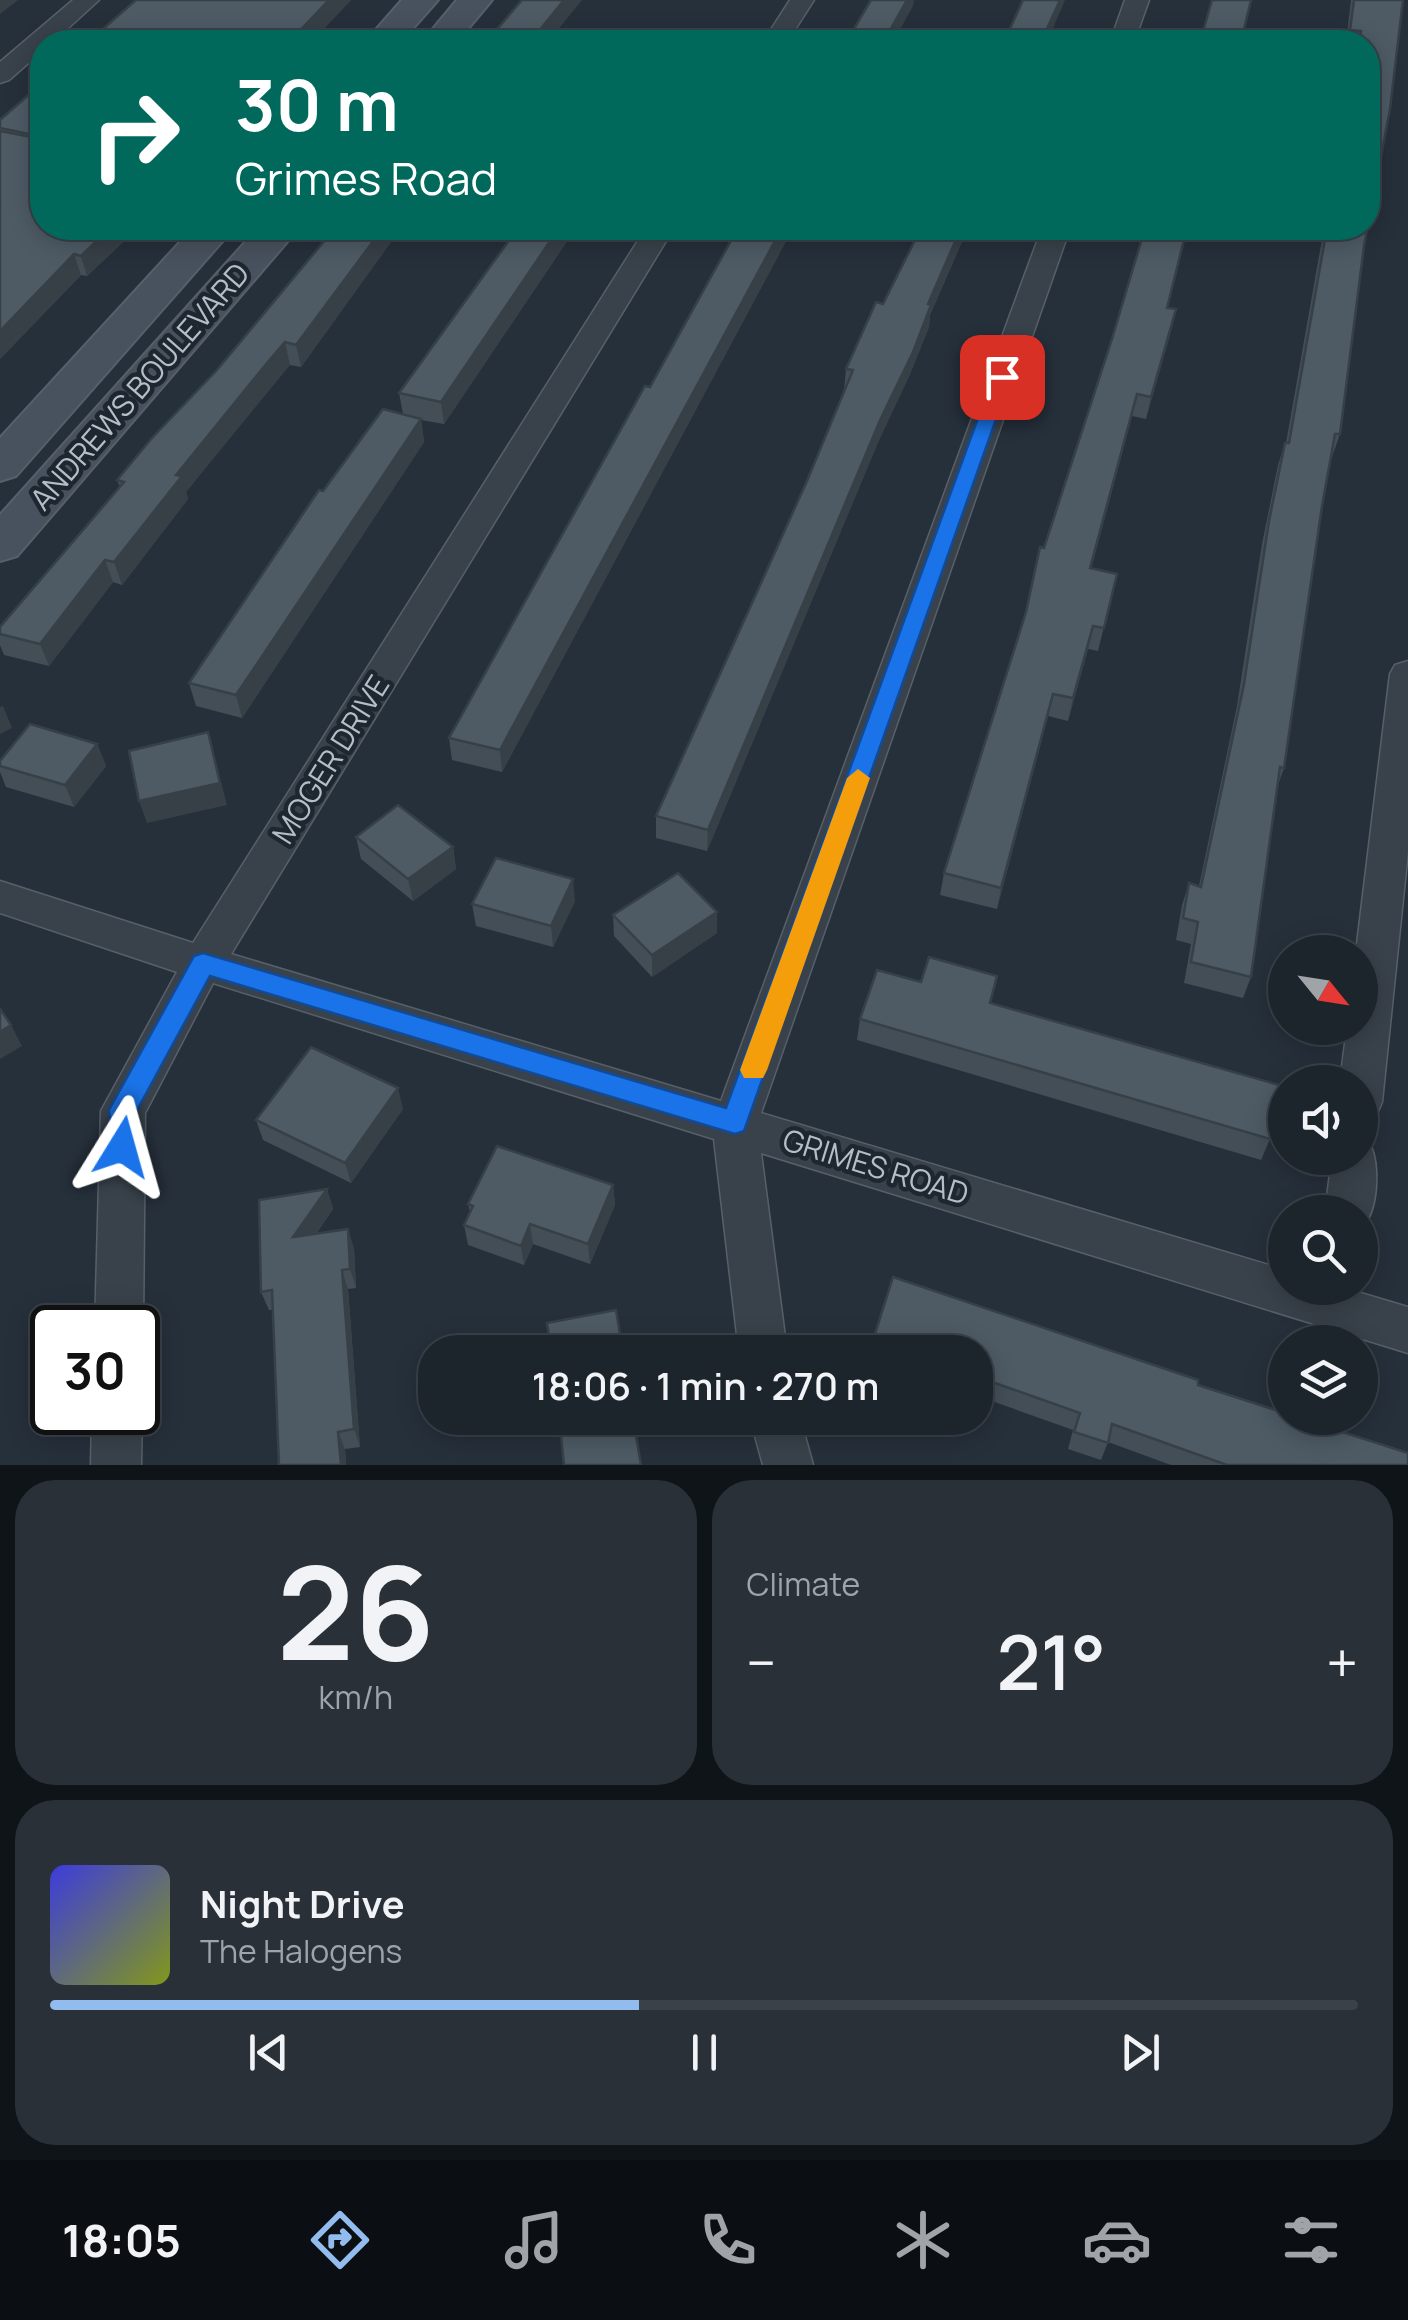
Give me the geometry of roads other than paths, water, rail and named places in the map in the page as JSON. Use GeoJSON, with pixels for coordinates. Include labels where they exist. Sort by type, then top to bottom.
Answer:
{"type":"FeatureCollection","features":[{"type":"Feature","properties":{"kind":"street"},"geometry":{"type":"LineString","coordinates":[[52,30],[87,0]]}},
{"type":"Feature","properties":{"kind":"street"},"geometry":{"type":"LineString","coordinates":[[393,30],[420,0]]}},
{"type":"Feature","properties":{"kind":"street"},"geometry":{"type":"LineString","coordinates":[[450,30],[476,0]]}},
{"type":"Feature","properties":{"kind":"street"},"geometry":{"type":"LineString","coordinates":[[783,30],[802,0]]}},
{"type":"Feature","properties":{"kind":"street"},"geometry":{"type":"LineString","coordinates":[[1126,30],[1137,0]]}},
{"type":"Feature","properties":{"kind":"street"},"geometry":{"type":"LineString","coordinates":[[0,75],[30,49]]}},
{"type":"Feature","properties":{"kind":"street","name":"ANDREWS BOULEVARD"},"geometry":{"type":"LineString","coordinates":[[0,466],[203,240]]}},
{"type":"Feature","properties":{"kind":"street","name":"ANDREWS BOULEVARD"},"geometry":{"type":"LineString","coordinates":[[0,545],[268,240]]}},
{"type":"Feature","properties":{"kind":"street","name":"MOGER DRIVE"},"geometry":{"type":"LineString","coordinates":[[119,1305],[123,1110],[203,963],[653,240]]}},
{"type":"Feature","properties":{"kind":"street"},"geometry":{"type":"LineString","coordinates":[[761,1335],[735,1122],[1052,240]]}},
{"type":"Feature","properties":{"kind":"street"},"geometry":{"type":"LineString","coordinates":[[1364,1065],[1408,674]]}},
{"type":"Feature","properties":{"kind":"street","name":"GRIMES ROAD"},"geometry":{"type":"LineString","coordinates":[[0,897],[203,963],[1268,1278]]}},
{"type":"Feature","properties":{"kind":"street","name":"GRIMES ROAD"},"geometry":{"type":"LineString","coordinates":[[1353,1305],[1408,1330]]}},
{"type":"Feature","properties":{"kind":"street"},"geometry":{"type":"LineString","coordinates":[[116,1465],[117,1435]]}},
{"type":"Feature","properties":{"kind":"street"},"geometry":{"type":"LineString","coordinates":[[780,1435],[788,1465]]}}]}
